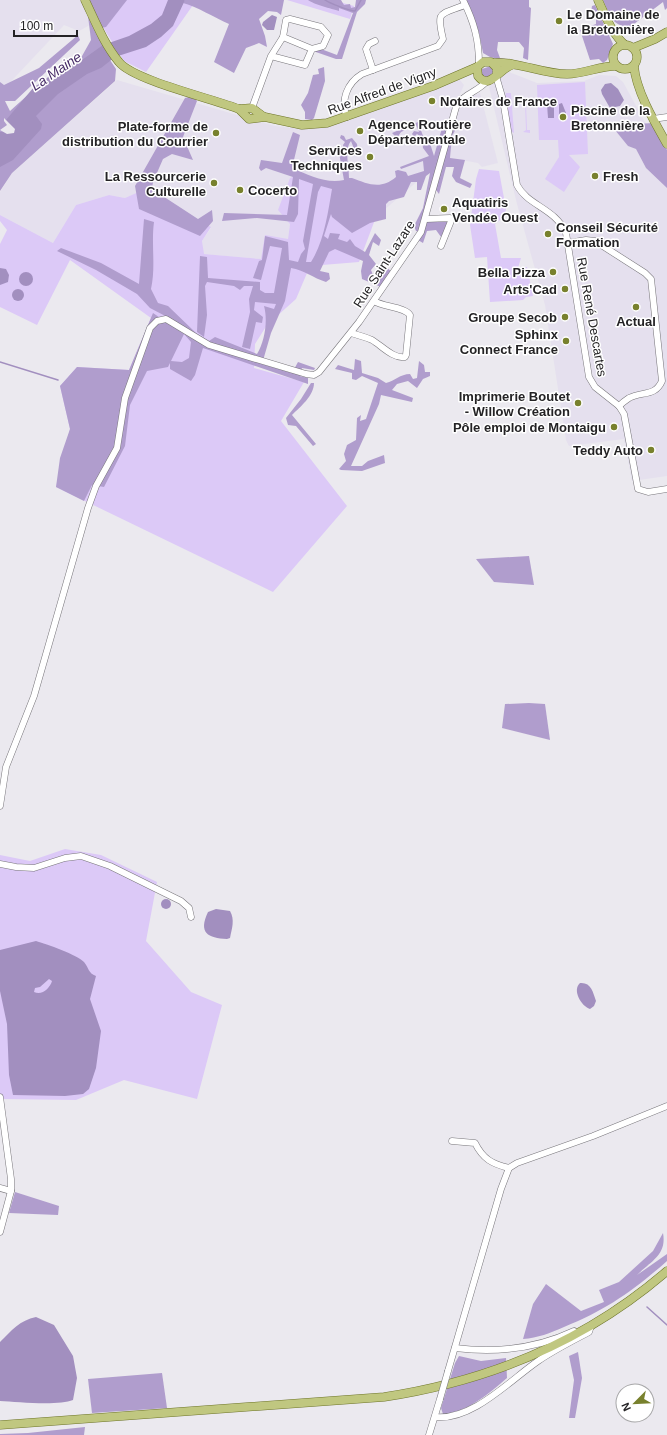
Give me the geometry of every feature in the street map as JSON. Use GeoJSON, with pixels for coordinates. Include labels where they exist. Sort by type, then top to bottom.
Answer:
{"type":"FeatureCollection","features":[{"type":"Feature","properties":{"kind":"main road"},"geometry":{"type":"LineString","coordinates":[[85,0],[104,39],[119,62],[130,72],[251,112]]}},
{"type":"Feature","properties":{"kind":"main road"},"geometry":{"type":"LineString","coordinates":[[598,0],[610,26],[619,40],[632,49]]}},
{"type":"Feature","properties":{"kind":"main road"},"geometry":{"type":"LineString","coordinates":[[610,26],[616,49],[615,63],[631,68]]}},
{"type":"Feature","properties":{"kind":"main road"},"geometry":{"type":"LineString","coordinates":[[616,49],[632,49],[667,32]]}},
{"type":"Feature","properties":{"kind":"main road"},"geometry":{"type":"LineString","coordinates":[[632,49],[631,68],[667,144]]}},
{"type":"Feature","properties":{"kind":"main road","name":"Rue Alfred de Vigny"},"geometry":{"type":"LineString","coordinates":[[251,112],[265,117],[302,125],[321,124],[347,117],[459,75],[484,64],[502,62],[548,72],[567,74],[589,71],[615,63]]}},
{"type":"Feature","properties":{"kind":"main road"},"geometry":{"type":"LineString","coordinates":[[484,64],[488,78]]}},
{"type":"Feature","properties":{"kind":"main road"},"geometry":{"type":"LineString","coordinates":[[484,64],[497,68],[488,78]]}},
{"type":"Feature","properties":{"kind":"main road"},"geometry":{"type":"LineString","coordinates":[[488,78],[503,68],[512,65]]}},
{"type":"Feature","properties":{"kind":"main road","name":"Rue Alfred de Vigny"},"geometry":{"type":"LineString","coordinates":[[459,75],[470,74],[488,78]]}},
{"type":"Feature","properties":{"kind":"main road"},"geometry":{"type":"LineString","coordinates":[[655,118],[667,141]]}},
{"type":"Feature","properties":{"kind":"main road"},"geometry":{"type":"LineString","coordinates":[[0,1425],[377,1398],[412,1393],[448,1385],[499,1369],[562,1342],[601,1320],[634,1298],[667,1272]]}},
{"type":"Feature","properties":{"kind":"street"},"geometry":{"type":"LineString","coordinates":[[347,117],[343,107],[349,87],[354,78],[438,46],[443,38],[439,26],[441,16],[464,2],[474,26],[484,64]]}},
{"type":"Feature","properties":{"kind":"street"},"geometry":{"type":"LineString","coordinates":[[251,112],[271,56],[283,37],[286,20],[290,19],[321,27],[328,35],[325,43],[320,48],[312,49],[283,37]]}},
{"type":"Feature","properties":{"kind":"street"},"geometry":{"type":"LineString","coordinates":[[373,70],[366,49],[369,44],[375,41]]}},
{"type":"Feature","properties":{"kind":"street"},"geometry":{"type":"LineString","coordinates":[[271,56],[305,65],[312,49]]}},
{"type":"Feature","properties":{"kind":"street","name":"Rue Saint-Lazare"},"geometry":{"type":"LineString","coordinates":[[0,806],[6,768],[34,696],[88,508],[96,486],[117,448],[125,398],[150,328],[158,321],[166,319],[209,345],[310,375],[316,374],[325,366],[374,301],[421,232],[426,220],[456,106],[462,98],[479,88],[488,78]]}},
{"type":"Feature","properties":{"kind":"street","name":"Rue René Descartes"},"geometry":{"type":"LineString","coordinates":[[488,78],[501,90],[517,185],[524,195],[553,215],[563,226],[568,243],[590,377],[595,387],[619,406]]}},
{"type":"Feature","properties":{"kind":"street"},"geometry":{"type":"LineString","coordinates":[[655,118],[667,117]]}},
{"type":"Feature","properties":{"kind":"street"},"geometry":{"type":"LineString","coordinates":[[426,220],[450,218],[451,221],[441,246]]}},
{"type":"Feature","properties":{"kind":"street"},"geometry":{"type":"LineString","coordinates":[[568,243],[586,240],[595,241],[645,273],[651,279],[662,381],[658,388],[652,393],[630,397],[619,406],[625,418],[638,490],[648,492],[667,489]]}},
{"type":"Feature","properties":{"kind":"street"},"geometry":{"type":"LineString","coordinates":[[351,332],[371,340],[399,357],[405,357],[410,315],[406,311],[379,304],[374,301]]}},
{"type":"Feature","properties":{"kind":"street"},"geometry":{"type":"LineString","coordinates":[[0,864],[34,868],[65,858],[81,856],[110,866],[181,901],[190,908],[191,917]]}},
{"type":"Feature","properties":{"kind":"street"},"geometry":{"type":"LineString","coordinates":[[0,1097],[10,1164],[11,1191],[0,1232]]}},
{"type":"Feature","properties":{"kind":"street"},"geometry":{"type":"LineString","coordinates":[[429,1435],[501,1190],[509,1168],[524,1160],[593,1136],[667,1106]]}},
{"type":"Feature","properties":{"kind":"street"},"geometry":{"type":"LineString","coordinates":[[452,1141],[474,1143],[490,1163],[509,1168]]}},
{"type":"Feature","properties":{"kind":"street"},"geometry":{"type":"LineString","coordinates":[[0,1188],[11,1191]]}},
{"type":"Feature","properties":{"kind":"street"},"geometry":{"type":"LineString","coordinates":[[455,1348],[493,1351],[522,1348],[550,1341],[594,1320],[601,1320]]}},
{"type":"Feature","properties":{"kind":"street"},"geometry":{"type":"LineString","coordinates":[[435,1417],[452,1416],[483,1402],[540,1360],[588,1332],[591,1326]]}},
{"type":"Feature","properties":{"kind":"shaded area"},"geometry":{"type":"Polygon","coordinates":[[[0,0],[102,0],[95,22],[79,31],[64,25],[0,93],[0,0]]]}},
{"type":"Feature","properties":{"kind":"shaded area"},"geometry":{"type":"Polygon","coordinates":[[[88,0],[127,0],[106,27],[101,28],[88,0]]]}},
{"type":"Feature","properties":{"kind":"shaded area"},"geometry":{"type":"Polygon","coordinates":[[[102,0],[215,0],[193,5],[146,72],[124,61],[96,16],[102,0]]]}},
{"type":"Feature","properties":{"kind":"shaded area"},"geometry":{"type":"Polygon","coordinates":[[[168,0],[185,0],[173,26],[161,37],[146,47],[115,57],[101,68],[87,74],[58,94],[36,116],[42,124],[41,129],[13,160],[0,167],[0,132],[10,125],[6,120],[34,87],[63,67],[82,60],[103,45],[129,36],[151,24],[162,15],[168,0]]]}},
{"type":"Feature","properties":{"kind":"shaded area"},"geometry":{"type":"Polygon","coordinates":[[[185,0],[284,0],[281,15],[277,12],[268,11],[259,19],[267,47],[259,43],[246,48],[234,73],[214,62],[229,24],[183,3],[185,0]]]}},
{"type":"Feature","properties":{"kind":"shaded area"},"geometry":{"type":"Polygon","coordinates":[[[287,0],[332,0],[354,6],[350,19],[287,0]]]}},
{"type":"Feature","properties":{"kind":"shaded area"},"geometry":{"type":"Polygon","coordinates":[[[308,0],[341,0],[344,5],[350,4],[351,8],[355,7],[356,0],[366,0],[365,4],[357,12],[342,59],[336,59],[313,51],[321,49],[337,55],[353,13],[339,8],[339,11],[318,5],[308,0]]]}},
{"type":"Feature","properties":{"kind":"shaded area"},"geometry":{"type":"Polygon","coordinates":[[[464,0],[529,0],[529,7],[531,8],[528,60],[523,58],[524,48],[519,42],[498,42],[497,50],[500,58],[527,63],[524,65],[490,57],[483,53],[479,33],[464,0]]]}},
{"type":"Feature","properties":{"kind":"shaded area"},"geometry":{"type":"Polygon","coordinates":[[[603,0],[667,0],[667,8],[665,10],[663,2],[630,27],[618,24],[612,19],[603,0]]]}},
{"type":"Feature","properties":{"kind":"shaded area"},"geometry":{"type":"Polygon","coordinates":[[[595,5],[613,44],[607,60],[603,63],[599,59],[590,60],[580,30],[596,24],[596,19],[591,12],[592,6],[595,5]]]}},
{"type":"Feature","properties":{"kind":"shaded area"},"geometry":{"type":"Polygon","coordinates":[[[272,15],[277,17],[274,30],[267,30],[262,25],[263,22],[272,15]]]}},
{"type":"Feature","properties":{"kind":"shaded area"},"geometry":{"type":"Polygon","coordinates":[[[88,16],[116,69],[115,81],[12,173],[0,191],[0,82],[4,85],[39,68],[78,35],[80,40],[15,101],[5,101],[10,111],[30,93],[82,56],[91,40],[88,16]]]}},
{"type":"Feature","properties":{"kind":"shaded area"},"geometry":{"type":"Polygon","coordinates":[[[491,66],[493,72],[489,78],[483,78],[479,70],[491,66]]]}},
{"type":"Feature","properties":{"kind":"shaded area"},"geometry":{"type":"Polygon","coordinates":[[[324,67],[325,81],[314,118],[312,120],[305,119],[305,112],[301,105],[308,93],[313,75],[319,74],[318,69],[324,67]]]}},
{"type":"Feature","properties":{"kind":"shaded area"},"geometry":{"type":"Polygon","coordinates":[[[509,72],[537,83],[584,81],[599,75],[616,76],[623,82],[646,124],[620,125],[628,146],[636,149],[646,168],[667,188],[667,476],[632,481],[624,439],[569,446],[566,440],[545,305],[517,204],[489,87],[509,72]]]}},
{"type":"Feature","properties":{"kind":"shaded area"},"geometry":{"type":"Polygon","coordinates":[[[459,79],[464,85],[450,116],[441,161],[376,217],[290,224],[288,239],[261,259],[203,254],[202,241],[211,228],[143,190],[125,198],[109,195],[76,205],[53,243],[0,215],[0,192],[12,173],[117,80],[275,126],[300,129],[338,122],[459,79]]]}},
{"type":"Feature","properties":{"kind":"shaded area","name":"Piscine de la Bretonnière"},"geometry":{"type":"Polygon","coordinates":[[[585,82],[588,154],[569,155],[580,167],[564,192],[545,179],[559,157],[558,140],[539,140],[537,85],[585,82]]]}},
{"type":"Feature","properties":{"kind":"shaded area"},"geometry":{"type":"Polygon","coordinates":[[[611,83],[618,89],[624,100],[620,106],[610,108],[601,90],[605,84],[611,83]]]}},
{"type":"Feature","properties":{"kind":"shaded area"},"geometry":{"type":"Polygon","coordinates":[[[480,93],[498,163],[482,167],[478,163],[450,158],[452,136],[457,127],[455,121],[462,103],[467,98],[480,93]]]}},
{"type":"Feature","properties":{"kind":"shaded area"},"geometry":{"type":"Polygon","coordinates":[[[506,93],[511,93],[514,133],[510,131],[505,96],[506,93]]]}},
{"type":"Feature","properties":{"kind":"shaded area"},"geometry":{"type":"Polygon","coordinates":[[[193,96],[197,101],[183,137],[193,160],[172,154],[163,159],[153,182],[152,189],[198,219],[212,210],[213,221],[200,236],[139,209],[135,186],[185,98],[193,96]]]}},
{"type":"Feature","properties":{"kind":"shaded area"},"geometry":{"type":"Polygon","coordinates":[[[521,97],[529,104],[526,105],[527,130],[530,130],[530,133],[523,132],[526,130],[525,101],[522,101],[521,97]]]}},
{"type":"Feature","properties":{"kind":"shaded area"},"geometry":{"type":"Polygon","coordinates":[[[562,103],[566,113],[565,119],[559,117],[559,104],[562,103]]]}},
{"type":"Feature","properties":{"kind":"shaded area"},"geometry":{"type":"Polygon","coordinates":[[[547,104],[554,104],[554,118],[548,118],[547,104]]]}},
{"type":"Feature","properties":{"kind":"shaded area"},"geometry":{"type":"Polygon","coordinates":[[[444,121],[455,121],[457,127],[452,136],[450,158],[465,160],[460,178],[472,184],[470,188],[456,182],[452,176],[454,167],[446,167],[439,194],[433,186],[424,220],[430,222],[449,222],[441,237],[436,230],[427,231],[423,243],[418,240],[424,233],[416,231],[414,226],[423,208],[430,173],[426,176],[421,190],[417,190],[417,182],[411,182],[404,197],[389,201],[386,204],[386,219],[370,223],[352,233],[332,217],[331,214],[324,236],[328,239],[330,233],[340,234],[338,239],[347,242],[350,239],[355,246],[365,252],[375,233],[381,240],[379,246],[373,242],[369,255],[376,264],[371,270],[373,275],[380,278],[387,268],[391,271],[381,287],[362,279],[361,271],[363,261],[335,249],[329,252],[320,271],[329,273],[330,279],[326,282],[300,270],[291,268],[285,301],[271,333],[262,364],[292,373],[298,362],[315,368],[314,370],[302,368],[300,376],[308,378],[308,384],[203,348],[195,375],[191,381],[170,369],[170,363],[168,367],[147,371],[130,405],[125,446],[104,487],[92,485],[84,501],[56,487],[60,458],[70,429],[60,386],[77,367],[129,370],[153,313],[184,334],[171,361],[182,362],[189,358],[191,342],[171,319],[150,308],[137,294],[96,270],[57,251],[61,248],[101,263],[139,284],[144,219],[154,222],[153,272],[151,289],[158,303],[168,306],[196,333],[209,341],[215,337],[257,354],[262,343],[265,330],[266,318],[264,306],[274,309],[276,304],[255,302],[254,310],[263,317],[262,323],[256,322],[250,349],[242,347],[250,312],[249,299],[253,286],[244,286],[240,290],[234,286],[207,282],[205,286],[207,315],[204,337],[197,332],[200,256],[207,257],[208,278],[260,282],[260,290],[265,293],[274,293],[282,248],[270,246],[261,280],[253,278],[259,261],[262,260],[265,236],[288,242],[289,260],[298,262],[305,249],[303,241],[313,184],[299,179],[298,214],[294,222],[257,218],[222,221],[224,213],[287,215],[293,177],[266,168],[261,171],[259,168],[261,160],[282,163],[293,132],[300,135],[292,168],[324,180],[344,180],[339,153],[344,152],[343,145],[345,142],[340,138],[341,135],[344,136],[346,140],[352,138],[357,144],[358,153],[356,154],[351,141],[349,144],[347,158],[349,178],[369,184],[380,185],[396,177],[395,171],[398,170],[406,172],[408,176],[424,171],[423,161],[401,169],[400,167],[429,156],[423,148],[422,138],[417,134],[414,137],[412,134],[414,131],[419,132],[416,125],[401,132],[397,138],[392,133],[418,122],[423,136],[428,137],[434,156],[444,121]],[[321,186],[318,192],[306,262],[311,262],[319,245],[325,227],[332,189],[321,186]]]}},
{"type":"Feature","properties":{"kind":"shaded area"},"geometry":{"type":"Polygon","coordinates":[[[653,123],[667,150],[667,188],[646,168],[636,149],[628,146],[615,130],[620,125],[653,123]]]}},
{"type":"Feature","properties":{"kind":"shaded area"},"geometry":{"type":"Polygon","coordinates":[[[479,169],[499,171],[506,209],[505,216],[495,224],[501,258],[521,258],[518,268],[527,267],[533,296],[526,297],[523,300],[490,302],[487,257],[475,258],[470,225],[476,179],[479,169]]]}},
{"type":"Feature","properties":{"kind":"shaded area"},"geometry":{"type":"Polygon","coordinates":[[[295,176],[330,184],[376,217],[359,262],[310,266],[296,299],[267,325],[255,344],[254,368],[304,382],[281,421],[347,506],[273,592],[56,487],[70,429],[60,386],[77,367],[129,370],[151,318],[70,260],[37,325],[0,307],[0,244],[7,230],[0,221],[0,215],[53,243],[76,205],[109,195],[125,198],[143,190],[211,227],[202,241],[204,254],[261,259],[265,235],[288,239],[290,224],[278,210],[290,178],[295,176]]]}},
{"type":"Feature","properties":{"kind":"shaded area"},"geometry":{"type":"Polygon","coordinates":[[[0,268],[6,269],[9,275],[8,282],[0,285],[0,268]]]}},
{"type":"Feature","properties":{"kind":"shaded area"},"geometry":{"type":"Polygon","coordinates":[[[26,272],[31,274],[33,279],[31,284],[26,286],[21,284],[19,279],[21,274],[26,272]]]}},
{"type":"Feature","properties":{"kind":"shaded area"},"geometry":{"type":"Polygon","coordinates":[[[16,289],[20,289],[24,295],[20,301],[16,301],[12,297],[12,293],[16,289]]]}},
{"type":"Feature","properties":{"kind":"shaded area"},"geometry":{"type":"Polygon","coordinates":[[[355,359],[361,361],[362,373],[378,378],[386,383],[406,374],[410,374],[413,379],[417,378],[419,361],[424,365],[425,372],[430,372],[430,376],[423,379],[417,388],[408,381],[397,384],[392,390],[413,398],[412,402],[381,395],[379,404],[351,466],[362,466],[368,461],[384,455],[385,463],[362,471],[339,469],[346,461],[344,454],[347,445],[356,440],[357,418],[361,415],[360,421],[366,419],[378,383],[362,376],[356,380],[352,379],[352,373],[335,369],[338,365],[354,370],[355,359]]]}},
{"type":"Feature","properties":{"kind":"shaded area"},"geometry":{"type":"Polygon","coordinates":[[[311,383],[314,383],[312,392],[292,415],[316,444],[313,446],[296,426],[288,425],[286,418],[311,383]]]}},
{"type":"Feature","properties":{"kind":"shaded area"},"geometry":{"type":"Polygon","coordinates":[[[529,556],[534,585],[494,582],[476,559],[529,556]]]}},
{"type":"Feature","properties":{"kind":"shaded area"},"geometry":{"type":"Polygon","coordinates":[[[505,704],[545,704],[550,740],[502,728],[505,704]]]}},
{"type":"Feature","properties":{"kind":"shaded area"},"geometry":{"type":"Polygon","coordinates":[[[65,849],[101,855],[157,882],[146,941],[191,992],[222,1005],[197,1099],[124,1080],[76,1100],[0,1099],[0,855],[30,861],[65,849]]]}},
{"type":"Feature","properties":{"kind":"shaded area"},"geometry":{"type":"Polygon","coordinates":[[[164,899],[168,899],[170,900],[170,908],[164,909],[161,906],[161,902],[164,899]]]}},
{"type":"Feature","properties":{"kind":"shaded area"},"geometry":{"type":"Polygon","coordinates":[[[216,909],[230,911],[232,914],[233,921],[230,938],[227,939],[210,936],[205,930],[205,919],[208,912],[216,909]]]}},
{"type":"Feature","properties":{"kind":"shaded area"},"geometry":{"type":"Polygon","coordinates":[[[36,941],[62,950],[81,959],[90,972],[96,976],[90,999],[101,1031],[96,1068],[89,1089],[83,1094],[65,1096],[13,1095],[9,1075],[7,1024],[0,991],[0,950],[36,941]],[[49,979],[40,987],[35,988],[34,992],[40,993],[45,991],[52,981],[49,979]]]}},
{"type":"Feature","properties":{"kind":"shaded area"},"geometry":{"type":"Polygon","coordinates":[[[580,983],[587,984],[594,994],[596,1001],[594,1006],[590,1009],[584,1005],[577,994],[580,983]]]}},
{"type":"Feature","properties":{"kind":"shaded area"},"geometry":{"type":"Polygon","coordinates":[[[15,1192],[59,1206],[58,1215],[9,1213],[15,1192]]]}},
{"type":"Feature","properties":{"kind":"shaded area"},"geometry":{"type":"Polygon","coordinates":[[[663,1233],[663,1247],[657,1257],[637,1275],[667,1254],[667,1261],[631,1291],[606,1307],[579,1321],[544,1335],[523,1339],[533,1304],[546,1284],[581,1311],[604,1302],[599,1290],[619,1282],[653,1251],[663,1233]]]}},
{"type":"Feature","properties":{"kind":"shaded area"},"geometry":{"type":"Polygon","coordinates":[[[36,1317],[54,1325],[73,1356],[77,1378],[73,1400],[58,1403],[0,1401],[0,1342],[20,1323],[36,1317]]]}},
{"type":"Feature","properties":{"kind":"shaded area"},"geometry":{"type":"Polygon","coordinates":[[[578,1352],[582,1378],[575,1418],[569,1418],[574,1380],[569,1356],[578,1352]]]}},
{"type":"Feature","properties":{"kind":"shaded area"},"geometry":{"type":"Polygon","coordinates":[[[459,1356],[481,1361],[506,1358],[507,1378],[485,1396],[469,1406],[452,1413],[443,1414],[441,1408],[455,1363],[459,1356]]]}},
{"type":"Feature","properties":{"kind":"shaded area"},"geometry":{"type":"Polygon","coordinates":[[[162,1373],[167,1408],[92,1413],[88,1379],[162,1373]]]}},
{"type":"Feature","properties":{"kind":"shaded area"},"geometry":{"type":"Polygon","coordinates":[[[85,1427],[84,1435],[0,1435],[0,1434],[28,1433],[85,1427]]]}},
{"type":"Feature","properties":{"kind":"pier"},"geometry":{"type":"Polygon","coordinates":[[[4,118],[15,129],[14,133],[7,134],[0,130],[7,125],[4,118]]]}},
{"type":"Feature","properties":{"kind":"waterway"},"geometry":{"type":"LineString","coordinates":[[325,0],[340,7],[355,11],[361,0]]}},
{"type":"Feature","properties":{"kind":"waterway"},"geometry":{"type":"LineString","coordinates":[[0,362],[58,380]]}},
{"type":"Feature","properties":{"kind":"waterway"},"geometry":{"type":"LineString","coordinates":[[647,1307],[667,1325]]}},
{"type":"Feature","properties":{"kind":"place","name":"Le Domaine de la Bretonnière"},"geometry":{"type":"Point","coordinates":[559,21]}},
{"type":"Feature","properties":{"kind":"place","name":"Notaires de France"},"geometry":{"type":"Point","coordinates":[432,101]}},
{"type":"Feature","properties":{"kind":"place","name":"Piscine de la Bretonnière"},"geometry":{"type":"Point","coordinates":[563,117]}},
{"type":"Feature","properties":{"kind":"place","name":"Agence Routière Départementale"},"geometry":{"type":"Point","coordinates":[360,131]}},
{"type":"Feature","properties":{"kind":"place","name":"Plate-forme de distribution du Courrier"},"geometry":{"type":"Point","coordinates":[216,133]}},
{"type":"Feature","properties":{"kind":"place","name":"Services Techniques"},"geometry":{"type":"Point","coordinates":[370,157]}},
{"type":"Feature","properties":{"kind":"place","name":"Fresh"},"geometry":{"type":"Point","coordinates":[595,176]}},
{"type":"Feature","properties":{"kind":"place","name":"La Ressourcerie Culturelle"},"geometry":{"type":"Point","coordinates":[214,183]}},
{"type":"Feature","properties":{"kind":"place","name":"Cocerto"},"geometry":{"type":"Point","coordinates":[240,190]}},
{"type":"Feature","properties":{"kind":"place","name":"Aquatiris Vendée Ouest"},"geometry":{"type":"Point","coordinates":[444,209]}},
{"type":"Feature","properties":{"kind":"place","name":"Conseil Sécurité Formation"},"geometry":{"type":"Point","coordinates":[548,234]}},
{"type":"Feature","properties":{"kind":"place","name":"Bella Pizza"},"geometry":{"type":"Point","coordinates":[553,272]}},
{"type":"Feature","properties":{"kind":"place","name":"Arts'Cad"},"geometry":{"type":"Point","coordinates":[565,289]}},
{"type":"Feature","properties":{"kind":"place","name":"Actual"},"geometry":{"type":"Point","coordinates":[636,307]}},
{"type":"Feature","properties":{"kind":"place","name":"Groupe Secob"},"geometry":{"type":"Point","coordinates":[565,317]}},
{"type":"Feature","properties":{"kind":"place","name":"Sphinx Connect France"},"geometry":{"type":"Point","coordinates":[566,341]}},
{"type":"Feature","properties":{"kind":"place","name":"Imprimerie Boutet - Willow Création"},"geometry":{"type":"Point","coordinates":[578,403]}},
{"type":"Feature","properties":{"kind":"place","name":"Pôle emploi de Montaigu"},"geometry":{"type":"Point","coordinates":[614,427]}},
{"type":"Feature","properties":{"kind":"place","name":"Teddy Auto"},"geometry":{"type":"Point","coordinates":[651,450]}},
{"type":"Feature","properties":{"kind":"water label","name":"La Maine"},"geometry":{"type":"Point","coordinates":[56,71]}}]}
